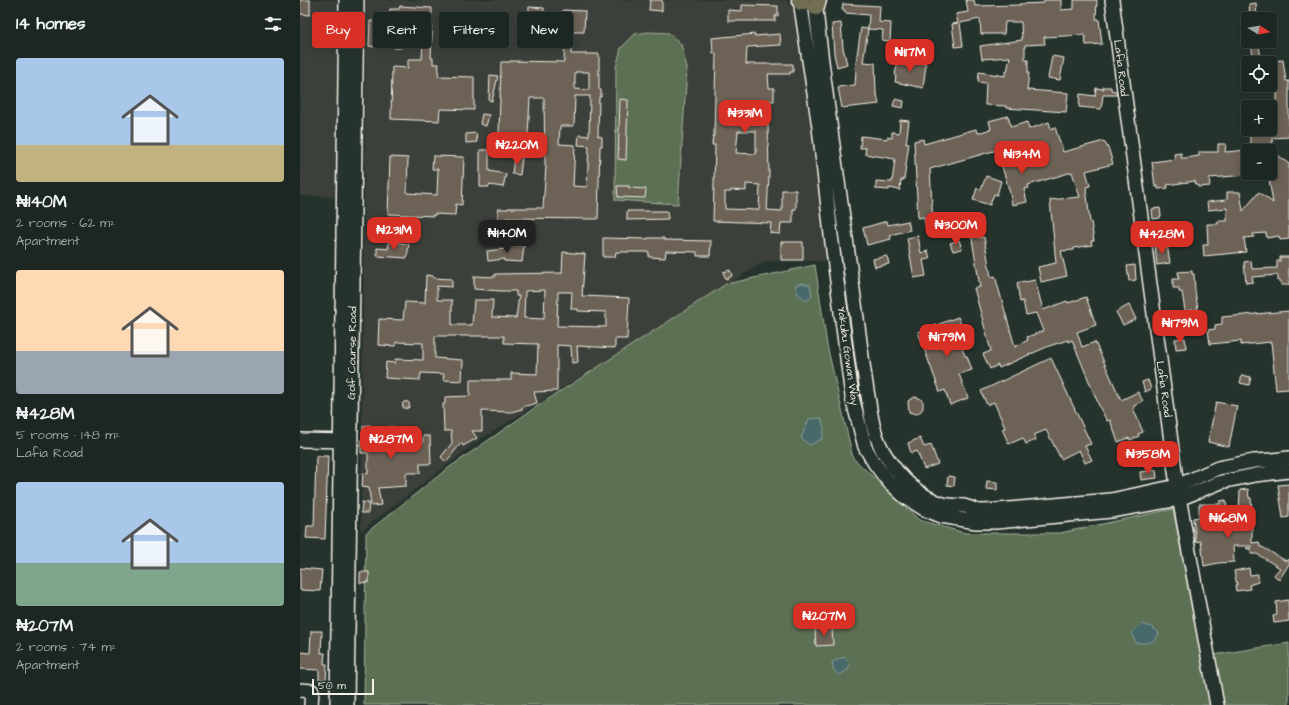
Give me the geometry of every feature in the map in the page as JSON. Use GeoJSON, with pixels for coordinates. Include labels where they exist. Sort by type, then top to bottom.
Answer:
{"type":"FeatureCollection","features":[{"type":"Feature","properties":{"kind":"street","name":"Golf Course Road"},"geometry":{"type":"LineString","coordinates":[[346,0],[345,441],[347,705]]}},
{"type":"Feature","properties":{"kind":"street","name":"Golf Course Road"},"geometry":{"type":"LineString","coordinates":[[337,705],[357,0]]}},
{"type":"Feature","properties":{"kind":"street","name":"Lafia Road"},"geometry":{"type":"LineString","coordinates":[[1112,0],[1178,492],[1218,705]]}},
{"type":"Feature","properties":{"kind":"street","name":"Yakubu Gowan Way"},"geometry":{"type":"LineString","coordinates":[[808,1],[838,188],[863,371],[871,416],[877,440],[885,455],[896,471],[912,487],[929,498],[944,504],[963,506],[979,511],[997,510],[1111,500],[1178,492],[1218,468],[1254,460],[1289,458]]}},
{"type":"Feature","properties":{"kind":"street","name":"Yakubu Gowan Way"},"geometry":{"type":"LineString","coordinates":[[808,1],[819,127],[831,235],[852,397],[865,447],[888,481],[906,497],[924,509],[941,516],[976,522],[996,522],[1111,511],[1178,492],[1221,482],[1255,475],[1289,471]]}},
{"type":"Feature","properties":{"kind":"street"},"geometry":{"type":"LineString","coordinates":[[840,302],[854,299]]}},
{"type":"Feature","properties":{"kind":"street"},"geometry":{"type":"LineString","coordinates":[[300,440],[345,441]]}},
{"type":"Feature","properties":{"kind":"street"},"geometry":{"type":"LineString","coordinates":[[300,690],[312,691],[311,705]]}},
{"type":"Feature","properties":{"kind":"shaded area"},"geometry":{"type":"Polygon","coordinates":[[[300,0],[337,0],[337,12],[312,12],[312,48],[337,48],[339,197],[300,196],[300,0]]]}},
{"type":"Feature","properties":{"kind":"shaded area"},"geometry":{"type":"Polygon","coordinates":[[[366,0],[786,0],[797,13],[827,261],[765,261],[478,441],[361,531],[366,0]]]}},
{"type":"Feature","properties":{"kind":"green space"},"geometry":{"type":"Polygon","coordinates":[[[648,32],[669,33],[681,44],[687,68],[678,204],[615,200],[616,68],[621,48],[635,34],[648,32]]]}},
{"type":"Feature","properties":{"kind":"green space"},"geometry":{"type":"Polygon","coordinates":[[[815,265],[827,345],[853,458],[919,520],[965,533],[1060,533],[1173,509],[1201,657],[1289,643],[1289,705],[364,705],[366,533],[447,469],[533,409],[726,284],[815,265]]]}},
{"type":"Feature","properties":{"kind":"water"},"geometry":{"type":"Polygon","coordinates":[[[802,283],[810,285],[812,296],[807,301],[798,294],[795,285],[802,283]]]}},
{"type":"Feature","properties":{"kind":"water"},"geometry":{"type":"Polygon","coordinates":[[[821,418],[824,429],[822,439],[809,445],[801,438],[809,419],[821,418]]]}},
{"type":"Feature","properties":{"kind":"water"},"geometry":{"type":"Polygon","coordinates":[[[1142,624],[1152,627],[1159,633],[1153,641],[1136,643],[1131,633],[1142,624]]]}},
{"type":"Feature","properties":{"kind":"water"},"geometry":{"type":"Polygon","coordinates":[[[844,657],[850,663],[848,670],[839,675],[834,671],[832,662],[844,657]]]}},
{"type":"Feature","properties":{"kind":"building"},"geometry":{"type":"Polygon","coordinates":[[[300,0],[310,0],[310,15],[300,14],[300,0]]]}},
{"type":"Feature","properties":{"kind":"building"},"geometry":{"type":"Polygon","coordinates":[[[650,0],[662,0],[662,11],[649,10],[650,0]]]}},
{"type":"Feature","properties":{"kind":"building"},"geometry":{"type":"Polygon","coordinates":[[[966,0],[974,0],[975,6],[1020,5],[1019,4],[1044,3],[1044,0],[1061,0],[1061,10],[1074,9],[1074,0],[1097,0],[1096,19],[1099,19],[1102,44],[1086,45],[1085,35],[1044,37],[1045,44],[1025,45],[1025,60],[1028,60],[1029,73],[1027,90],[1068,93],[1066,112],[985,105],[986,83],[978,82],[979,72],[1005,76],[1010,57],[982,59],[980,46],[1022,40],[1021,22],[1005,22],[1004,34],[981,34],[980,19],[960,23],[963,46],[955,47],[952,24],[958,23],[956,14],[968,12],[966,0]]]}},
{"type":"Feature","properties":{"kind":"building"},"geometry":{"type":"Polygon","coordinates":[[[1256,3],[1257,12],[1250,12],[1249,4],[1256,3]]]}},
{"type":"Feature","properties":{"kind":"building"},"geometry":{"type":"Polygon","coordinates":[[[843,4],[880,6],[879,22],[891,23],[890,41],[882,40],[883,30],[868,29],[869,15],[845,13],[845,10],[842,10],[843,4]]]}},
{"type":"Feature","properties":{"kind":"building"},"geometry":{"type":"Polygon","coordinates":[[[742,5],[778,6],[778,16],[775,16],[775,21],[728,21],[728,10],[742,11],[742,5]]]}},
{"type":"Feature","properties":{"kind":"building"},"geometry":{"type":"Polygon","coordinates":[[[400,6],[432,8],[431,32],[431,12],[390,12],[390,9],[399,9],[400,6]]]}},
{"type":"Feature","properties":{"kind":"building"},"geometry":{"type":"Polygon","coordinates":[[[529,7],[544,8],[544,12],[529,12],[529,7]]]}},
{"type":"Feature","properties":{"kind":"building"},"geometry":{"type":"Polygon","coordinates":[[[563,10],[585,11],[584,32],[573,32],[573,12],[563,12],[563,10]]]}},
{"type":"Feature","properties":{"kind":"building"},"geometry":{"type":"Polygon","coordinates":[[[370,21],[373,21],[373,47],[369,46],[370,21]]]}},
{"type":"Feature","properties":{"kind":"building"},"geometry":{"type":"Polygon","coordinates":[[[841,23],[843,48],[847,64],[837,67],[834,54],[832,24],[841,23]]]}},
{"type":"Feature","properties":{"kind":"building"},"geometry":{"type":"Polygon","coordinates":[[[861,28],[868,29],[863,62],[875,63],[876,94],[879,104],[842,108],[838,87],[852,85],[853,87],[853,85],[855,85],[855,69],[861,28]]]}},
{"type":"Feature","properties":{"kind":"building"},"geometry":{"type":"Polygon","coordinates":[[[432,32],[431,58],[433,58],[433,64],[439,64],[438,76],[474,77],[474,110],[440,109],[439,121],[391,119],[392,67],[408,68],[408,59],[422,59],[423,48],[431,48],[432,32]]]}},
{"type":"Feature","properties":{"kind":"building"},"geometry":{"type":"Polygon","coordinates":[[[755,34],[755,36],[780,34],[781,45],[747,47],[746,64],[793,64],[793,72],[790,72],[790,74],[768,74],[769,88],[774,88],[774,101],[769,101],[769,109],[766,109],[766,125],[768,125],[769,176],[767,210],[782,211],[782,190],[796,190],[796,209],[793,209],[793,223],[781,223],[780,234],[770,233],[771,223],[713,221],[715,145],[712,145],[714,136],[716,53],[713,53],[712,38],[755,34]],[[738,131],[736,153],[756,154],[756,131],[738,131]],[[746,184],[746,191],[731,190],[731,192],[725,192],[725,209],[759,210],[760,185],[746,184]]]}},
{"type":"Feature","properties":{"kind":"building"},"geometry":{"type":"Polygon","coordinates":[[[564,48],[571,48],[571,54],[599,54],[599,89],[601,90],[601,97],[599,97],[598,136],[602,137],[602,146],[600,146],[598,219],[506,218],[506,220],[498,220],[498,209],[543,208],[546,166],[544,98],[530,98],[528,135],[499,134],[501,62],[564,62],[564,48]],[[575,72],[575,89],[589,90],[589,72],[575,72]],[[575,96],[574,126],[560,126],[559,144],[575,145],[573,186],[587,187],[589,146],[578,145],[579,135],[589,136],[590,96],[575,96]]]}},
{"type":"Feature","properties":{"kind":"building"},"geometry":{"type":"Polygon","coordinates":[[[1252,48],[1259,48],[1261,56],[1253,56],[1252,48]]]}},
{"type":"Feature","properties":{"kind":"building"},"geometry":{"type":"Polygon","coordinates":[[[1052,56],[1064,58],[1060,80],[1048,78],[1052,56]]]}},
{"type":"Feature","properties":{"kind":"building"},"geometry":{"type":"Polygon","coordinates":[[[899,58],[926,64],[923,88],[895,82],[895,74],[899,58]]]}},
{"type":"Feature","properties":{"kind":"building"},"geometry":{"type":"Polygon","coordinates":[[[1283,60],[1286,81],[1289,81],[1289,137],[1272,138],[1272,144],[1250,144],[1250,136],[1277,136],[1277,61],[1283,60]]]}},
{"type":"Feature","properties":{"kind":"building"},"geometry":{"type":"Polygon","coordinates":[[[490,75],[498,76],[492,101],[489,100],[490,75]]]}},
{"type":"Feature","properties":{"kind":"building"},"geometry":{"type":"Polygon","coordinates":[[[1103,87],[1111,87],[1111,90],[1116,91],[1117,95],[1103,95],[1101,109],[1079,107],[1080,94],[1095,96],[1096,88],[1104,89],[1103,87]]]}},
{"type":"Feature","properties":{"kind":"building"},"geometry":{"type":"Polygon","coordinates":[[[620,99],[628,100],[626,160],[618,159],[620,99]]]}},
{"type":"Feature","properties":{"kind":"building"},"geometry":{"type":"Polygon","coordinates":[[[895,99],[904,101],[903,108],[893,106],[895,99]]]}},
{"type":"Feature","properties":{"kind":"building"},"geometry":{"type":"Polygon","coordinates":[[[482,114],[489,115],[486,126],[480,124],[482,114]]]}},
{"type":"Feature","properties":{"kind":"building"},"geometry":{"type":"Polygon","coordinates":[[[1008,116],[1011,127],[1027,122],[1029,129],[1049,122],[1051,129],[1055,127],[1063,152],[1104,141],[1109,150],[1113,164],[1086,171],[1090,186],[1086,187],[1094,241],[1091,241],[1092,245],[1074,248],[1074,250],[1061,251],[1067,276],[1041,282],[1038,267],[1056,263],[1050,200],[1080,197],[1072,172],[1028,185],[1029,188],[1024,189],[1027,202],[1012,205],[1010,193],[997,150],[930,169],[933,224],[925,225],[924,217],[918,218],[914,141],[923,139],[924,144],[976,129],[978,133],[991,129],[989,121],[1008,116]]]}},
{"type":"Feature","properties":{"kind":"building"},"geometry":{"type":"Polygon","coordinates":[[[900,120],[909,121],[906,144],[909,143],[904,180],[901,180],[900,190],[889,188],[889,190],[876,189],[876,181],[892,182],[895,159],[865,154],[866,148],[860,148],[861,136],[887,139],[887,137],[892,138],[892,132],[899,133],[900,120]]]}},
{"type":"Feature","properties":{"kind":"building"},"geometry":{"type":"Polygon","coordinates":[[[476,133],[477,142],[466,143],[466,134],[476,133]]]}},
{"type":"Feature","properties":{"kind":"building"},"geometry":{"type":"Polygon","coordinates":[[[1218,144],[1226,144],[1225,152],[1241,151],[1241,176],[1209,178],[1210,186],[1198,187],[1195,181],[1167,185],[1168,188],[1158,189],[1158,186],[1155,187],[1152,162],[1175,159],[1174,154],[1181,153],[1181,158],[1185,158],[1199,156],[1199,152],[1218,152],[1218,144]]]}},
{"type":"Feature","properties":{"kind":"building"},"geometry":{"type":"Polygon","coordinates":[[[480,150],[489,150],[489,171],[506,174],[503,187],[489,185],[489,187],[480,187],[480,150]]]}},
{"type":"Feature","properties":{"kind":"building"},"geometry":{"type":"Polygon","coordinates":[[[1277,154],[1289,164],[1289,239],[1280,240],[1279,236],[1267,238],[1266,233],[1253,234],[1254,237],[1244,238],[1246,252],[1204,256],[1203,245],[1208,245],[1207,224],[1218,224],[1218,221],[1227,221],[1227,208],[1208,210],[1207,202],[1226,200],[1227,192],[1240,192],[1243,211],[1259,192],[1273,203],[1269,180],[1277,180],[1277,154]]]}},
{"type":"Feature","properties":{"kind":"building"},"geometry":{"type":"Polygon","coordinates":[[[433,156],[464,157],[462,205],[456,204],[455,215],[434,214],[434,216],[388,214],[390,157],[408,158],[407,193],[437,195],[438,169],[432,169],[433,156]]]}},
{"type":"Feature","properties":{"kind":"building"},"geometry":{"type":"Polygon","coordinates":[[[514,156],[522,157],[520,175],[512,174],[514,156]]]}},
{"type":"Feature","properties":{"kind":"building"},"geometry":{"type":"Polygon","coordinates":[[[986,176],[1001,181],[997,195],[994,194],[990,205],[973,200],[977,188],[981,190],[986,176]]]}},
{"type":"Feature","properties":{"kind":"building"},"geometry":{"type":"Polygon","coordinates":[[[617,186],[629,186],[629,188],[646,189],[645,198],[618,197],[617,186]]]}},
{"type":"Feature","properties":{"kind":"building"},"geometry":{"type":"Polygon","coordinates":[[[1160,208],[1160,218],[1153,219],[1152,209],[1160,208]]]}},
{"type":"Feature","properties":{"kind":"building"},"geometry":{"type":"Polygon","coordinates":[[[627,211],[667,211],[668,219],[627,220],[627,211]]]}},
{"type":"Feature","properties":{"kind":"building"},"geometry":{"type":"Polygon","coordinates":[[[887,221],[888,225],[908,221],[910,230],[890,235],[891,239],[867,245],[863,228],[887,221]]]}},
{"type":"Feature","properties":{"kind":"building"},"geometry":{"type":"Polygon","coordinates":[[[978,232],[979,238],[984,237],[991,277],[995,276],[1015,347],[1028,340],[1027,337],[1043,331],[1036,313],[1026,315],[1023,301],[1020,302],[1017,283],[1035,280],[1043,310],[1067,301],[1068,303],[1086,297],[1096,325],[1077,332],[1082,347],[1095,342],[1121,400],[1138,392],[1143,401],[1133,408],[1143,432],[1138,434],[1139,436],[1130,440],[1129,438],[1118,442],[1110,420],[1107,421],[1100,408],[1072,340],[1049,346],[999,368],[998,365],[990,369],[983,354],[991,351],[974,288],[980,287],[971,233],[978,232]]]}},
{"type":"Feature","properties":{"kind":"building"},"geometry":{"type":"Polygon","coordinates":[[[918,236],[921,253],[928,251],[930,259],[923,260],[926,276],[914,278],[907,238],[918,236]]]}},
{"type":"Feature","properties":{"kind":"building"},"geometry":{"type":"Polygon","coordinates":[[[603,238],[664,238],[664,240],[711,241],[710,256],[697,256],[697,252],[666,251],[665,258],[649,257],[649,252],[616,252],[615,257],[603,257],[603,238]]]}},
{"type":"Feature","properties":{"kind":"building"},"geometry":{"type":"Polygon","coordinates":[[[959,240],[962,249],[953,251],[950,243],[959,240]]]}},
{"type":"Feature","properties":{"kind":"building"},"geometry":{"type":"Polygon","coordinates":[[[389,242],[409,244],[407,258],[377,256],[377,248],[388,249],[389,242]]]}},
{"type":"Feature","properties":{"kind":"building"},"geometry":{"type":"Polygon","coordinates":[[[781,242],[803,242],[803,260],[781,260],[781,242]]]}},
{"type":"Feature","properties":{"kind":"building"},"geometry":{"type":"Polygon","coordinates":[[[508,244],[524,246],[522,262],[504,261],[504,259],[488,261],[487,251],[505,249],[508,244]]]}},
{"type":"Feature","properties":{"kind":"building"},"geometry":{"type":"Polygon","coordinates":[[[1167,244],[1170,263],[1157,265],[1155,246],[1167,244]]]}},
{"type":"Feature","properties":{"kind":"building"},"geometry":{"type":"Polygon","coordinates":[[[563,252],[585,254],[582,296],[629,298],[627,339],[615,339],[615,348],[577,346],[578,362],[572,363],[571,346],[557,345],[557,391],[534,392],[537,403],[511,412],[482,411],[482,431],[472,431],[477,438],[463,446],[461,443],[446,462],[441,457],[452,443],[451,431],[444,431],[443,404],[445,404],[445,397],[470,396],[470,380],[511,380],[511,373],[537,374],[538,344],[504,343],[504,336],[435,336],[435,358],[463,360],[462,381],[443,380],[444,374],[421,373],[420,380],[385,378],[386,362],[395,363],[395,359],[423,360],[423,343],[396,342],[396,346],[378,345],[379,319],[403,320],[405,302],[425,303],[426,275],[433,276],[433,278],[452,279],[452,287],[437,286],[437,300],[452,300],[452,325],[472,325],[474,300],[493,300],[492,317],[516,318],[519,296],[516,296],[516,291],[474,289],[474,276],[495,277],[495,274],[562,273],[563,252]],[[545,290],[525,291],[524,318],[544,319],[545,290]],[[558,292],[557,326],[606,327],[606,312],[578,311],[578,309],[571,309],[572,292],[558,292]]]}},
{"type":"Feature","properties":{"kind":"building"},"geometry":{"type":"Polygon","coordinates":[[[887,256],[889,264],[875,267],[873,259],[887,256]]]}},
{"type":"Feature","properties":{"kind":"building"},"geometry":{"type":"Polygon","coordinates":[[[1280,257],[1289,257],[1289,285],[1281,285],[1281,281],[1278,281],[1278,275],[1252,277],[1253,282],[1246,283],[1244,262],[1251,261],[1252,269],[1277,268],[1277,261],[1280,261],[1280,257]]]}},
{"type":"Feature","properties":{"kind":"building"},"geometry":{"type":"Polygon","coordinates":[[[1135,265],[1136,280],[1129,281],[1127,266],[1135,265]]]}},
{"type":"Feature","properties":{"kind":"building"},"geometry":{"type":"Polygon","coordinates":[[[730,270],[732,276],[726,279],[723,272],[730,270]]]}},
{"type":"Feature","properties":{"kind":"building"},"geometry":{"type":"Polygon","coordinates":[[[1192,271],[1192,274],[1194,274],[1198,309],[1185,311],[1182,292],[1179,292],[1179,288],[1173,288],[1173,279],[1179,279],[1178,272],[1192,271]]]}},
{"type":"Feature","properties":{"kind":"building"},"geometry":{"type":"Polygon","coordinates":[[[1129,305],[1136,319],[1123,325],[1116,312],[1129,305]]]}},
{"type":"Feature","properties":{"kind":"building"},"geometry":{"type":"Polygon","coordinates":[[[1289,311],[1289,389],[1276,390],[1271,342],[1241,345],[1241,341],[1210,344],[1208,330],[1215,329],[1215,325],[1222,324],[1222,317],[1289,311]]]}},
{"type":"Feature","properties":{"kind":"building"},"geometry":{"type":"Polygon","coordinates":[[[958,317],[963,329],[956,332],[972,370],[959,374],[968,398],[950,405],[945,390],[940,392],[918,332],[958,317]]]}},
{"type":"Feature","properties":{"kind":"building"},"geometry":{"type":"Polygon","coordinates":[[[1185,338],[1186,348],[1176,349],[1175,339],[1185,338]]]}},
{"type":"Feature","properties":{"kind":"building"},"geometry":{"type":"Polygon","coordinates":[[[1051,358],[1091,444],[1085,446],[1092,460],[1085,463],[1079,450],[1061,459],[1046,430],[1034,435],[1036,440],[1026,444],[1023,438],[1009,444],[1002,429],[1005,428],[994,402],[987,405],[981,391],[1051,358]]]}},
{"type":"Feature","properties":{"kind":"building"},"geometry":{"type":"Polygon","coordinates":[[[1242,375],[1251,377],[1249,385],[1240,383],[1242,375]]]}},
{"type":"Feature","properties":{"kind":"building"},"geometry":{"type":"Polygon","coordinates":[[[1148,380],[1151,389],[1145,392],[1142,382],[1148,380]]]}},
{"type":"Feature","properties":{"kind":"building"},"geometry":{"type":"Polygon","coordinates":[[[915,397],[921,399],[923,402],[923,408],[916,414],[909,412],[908,402],[915,397]]]}},
{"type":"Feature","properties":{"kind":"building"},"geometry":{"type":"Polygon","coordinates":[[[406,401],[409,402],[409,408],[406,409],[403,408],[402,405],[403,402],[406,401]]]}},
{"type":"Feature","properties":{"kind":"building"},"geometry":{"type":"Polygon","coordinates":[[[1216,402],[1237,406],[1229,447],[1208,442],[1216,402]]]}},
{"type":"Feature","properties":{"kind":"building"},"geometry":{"type":"Polygon","coordinates":[[[370,425],[370,430],[386,430],[387,427],[396,427],[395,444],[423,443],[423,436],[430,436],[431,464],[420,464],[420,473],[406,473],[406,486],[378,488],[381,505],[371,506],[369,488],[362,487],[363,473],[368,474],[368,453],[361,453],[363,426],[370,425]]]}},
{"type":"Feature","properties":{"kind":"building"},"geometry":{"type":"Polygon","coordinates":[[[920,438],[924,447],[931,445],[938,464],[924,469],[917,451],[911,453],[908,443],[920,438]]]}},
{"type":"Feature","properties":{"kind":"building"},"geometry":{"type":"Polygon","coordinates":[[[316,456],[328,456],[325,539],[306,538],[307,526],[314,526],[316,456]]]}},
{"type":"Feature","properties":{"kind":"building"},"geometry":{"type":"Polygon","coordinates":[[[1156,470],[1157,478],[1141,480],[1140,472],[1156,470]]]}},
{"type":"Feature","properties":{"kind":"building"},"geometry":{"type":"Polygon","coordinates":[[[948,476],[955,477],[954,486],[947,485],[948,476]]]}},
{"type":"Feature","properties":{"kind":"building"},"geometry":{"type":"Polygon","coordinates":[[[987,481],[997,482],[997,490],[986,489],[987,481]]]}},
{"type":"Feature","properties":{"kind":"building"},"geometry":{"type":"Polygon","coordinates":[[[1289,484],[1289,517],[1283,518],[1278,485],[1289,484]]]}},
{"type":"Feature","properties":{"kind":"building"},"geometry":{"type":"Polygon","coordinates":[[[1248,489],[1249,498],[1251,498],[1252,512],[1239,513],[1240,490],[1248,489]]]}},
{"type":"Feature","properties":{"kind":"building"},"geometry":{"type":"Polygon","coordinates":[[[1226,500],[1227,512],[1220,512],[1220,529],[1233,528],[1233,521],[1240,521],[1240,526],[1252,525],[1252,543],[1259,542],[1260,547],[1286,561],[1288,559],[1289,560],[1289,564],[1279,580],[1274,575],[1280,568],[1257,554],[1251,554],[1251,550],[1246,548],[1251,548],[1251,546],[1233,546],[1234,562],[1204,566],[1201,541],[1196,542],[1193,518],[1199,517],[1199,504],[1220,504],[1220,501],[1226,500]]]}},
{"type":"Feature","properties":{"kind":"building"},"geometry":{"type":"Polygon","coordinates":[[[362,502],[369,503],[368,513],[361,513],[362,502]]]}},
{"type":"Feature","properties":{"kind":"building"},"geometry":{"type":"Polygon","coordinates":[[[300,568],[322,570],[320,591],[300,590],[300,568]]]}},
{"type":"Feature","properties":{"kind":"building"},"geometry":{"type":"Polygon","coordinates":[[[1249,568],[1250,575],[1258,574],[1258,582],[1249,585],[1250,589],[1236,591],[1235,585],[1237,585],[1234,571],[1249,568]]]}},
{"type":"Feature","properties":{"kind":"building"},"geometry":{"type":"Polygon","coordinates":[[[360,572],[369,572],[369,582],[360,583],[360,572]]]}},
{"type":"Feature","properties":{"kind":"building"},"geometry":{"type":"Polygon","coordinates":[[[1288,600],[1289,621],[1274,623],[1273,616],[1277,615],[1276,602],[1288,600]]]}},
{"type":"Feature","properties":{"kind":"building"},"geometry":{"type":"Polygon","coordinates":[[[832,628],[833,645],[816,646],[815,629],[832,628]]]}},
{"type":"Feature","properties":{"kind":"building"},"geometry":{"type":"Polygon","coordinates":[[[311,631],[322,631],[321,653],[325,653],[324,664],[327,664],[326,680],[319,680],[319,670],[300,669],[300,652],[310,653],[311,631]]]}}]}
